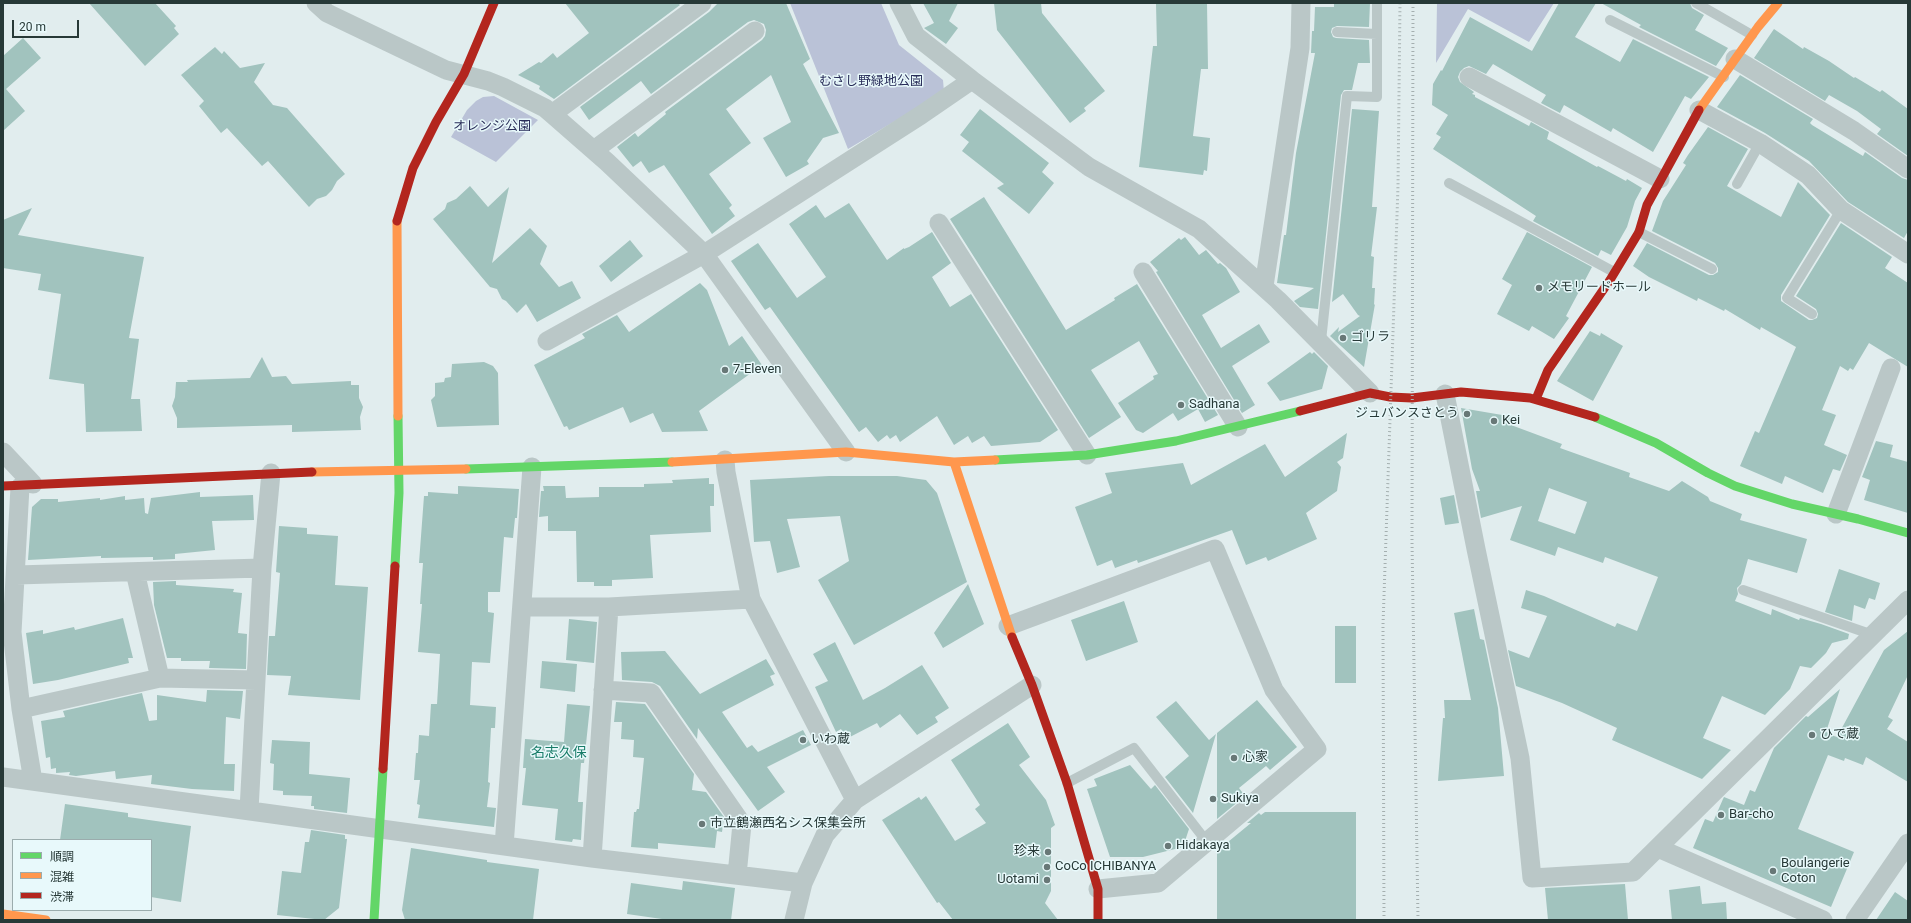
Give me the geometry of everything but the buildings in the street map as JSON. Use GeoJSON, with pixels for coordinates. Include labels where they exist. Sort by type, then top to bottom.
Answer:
{"type":"FeatureCollection","features":[{"type":"Feature","properties":{"kind":"street"},"geometry":{"type":"LineString","coordinates":[[316,3],[327,13],[446,70],[464,74],[503,87],[545,108],[594,150],[704,254],[846,452]]}},
{"type":"Feature","properties":{"kind":"street"},"geometry":{"type":"LineString","coordinates":[[374,920],[399,471],[397,217],[413,168],[436,122],[464,74],[494,3]]}},
{"type":"Feature","properties":{"kind":"street"},"geometry":{"type":"LineString","coordinates":[[552,114],[702,3]]}},
{"type":"Feature","properties":{"kind":"street"},"geometry":{"type":"LineString","coordinates":[[900,3],[916,36],[972,80],[1089,167],[1199,229],[1264,286],[1321,341],[1370,393]]}},
{"type":"Feature","properties":{"kind":"street"},"geometry":{"type":"LineString","coordinates":[[1264,286],[1299,55],[1301,3]]}},
{"type":"Feature","properties":{"kind":"street"},"geometry":{"type":"LineString","coordinates":[[1536,399],[1548,370],[1639,232],[1648,205],[1660,179],[1699,110],[1724,77],[1752,35],[1778,3]]}},
{"type":"Feature","properties":{"kind":"street"},"geometry":{"type":"LineString","coordinates":[[594,150],[755,31]]}},
{"type":"Feature","properties":{"kind":"street"},"geometry":{"type":"LineString","coordinates":[[1735,59],[1854,131],[1908,169]]}},
{"type":"Feature","properties":{"kind":"street"},"geometry":{"type":"LineString","coordinates":[[1469,77],[1660,179]]}},
{"type":"Feature","properties":{"kind":"street"},"geometry":{"type":"LineString","coordinates":[[547,341],[704,254],[921,115],[972,80]]}},
{"type":"Feature","properties":{"kind":"street"},"geometry":{"type":"LineString","coordinates":[[1699,110],[1760,143],[1808,175],[1841,210],[1908,254]]}},
{"type":"Feature","properties":{"kind":"street"},"geometry":{"type":"LineString","coordinates":[[939,223],[1086,455]]}},
{"type":"Feature","properties":{"kind":"street"},"geometry":{"type":"LineString","coordinates":[[1143,272],[1238,427]]}},
{"type":"Feature","properties":{"kind":"street"},"geometry":{"type":"LineString","coordinates":[[1836,514],[1891,368]]}},
{"type":"Feature","properties":{"kind":"street"},"geometry":{"type":"LineString","coordinates":[[19,486],[271,473],[399,471],[426,468],[532,467],[725,460],[846,452],[954,462],[1086,455],[1176,441],[1238,427],[1370,393],[1390,397],[1412,398],[1445,394],[1475,393],[1536,399],[1597,418],[1656,442],[1735,486],[1792,504],[1908,533]]}},
{"type":"Feature","properties":{"kind":"street"},"geometry":{"type":"LineString","coordinates":[[1445,394],[1520,758],[1532,878],[1633,872],[1908,600]]}},
{"type":"Feature","properties":{"kind":"street"},"geometry":{"type":"LineString","coordinates":[[3,452],[19,486],[16,575],[12,632],[21,709],[33,781]]}},
{"type":"Feature","properties":{"kind":"street"},"geometry":{"type":"LineString","coordinates":[[725,460],[751,599],[855,800]]}},
{"type":"Feature","properties":{"kind":"street"},"geometry":{"type":"LineString","coordinates":[[954,462],[1008,626],[1032,685],[1067,783],[1098,889],[1098,920]]}},
{"type":"Feature","properties":{"kind":"street"},"geometry":{"type":"LineString","coordinates":[[504,846],[523,608],[532,467]]}},
{"type":"Feature","properties":{"kind":"street"},"geometry":{"type":"LineString","coordinates":[[249,810],[262,568],[271,473]]}},
{"type":"Feature","properties":{"kind":"street"},"geometry":{"type":"LineString","coordinates":[[1008,626],[1214,549],[1274,690],[1317,748],[1158,883],[1098,889]]}},
{"type":"Feature","properties":{"kind":"street"},"geometry":{"type":"LineString","coordinates":[[16,575],[262,568]]}},
{"type":"Feature","properties":{"kind":"street"},"geometry":{"type":"LineString","coordinates":[[135,572],[160,678]]}},
{"type":"Feature","properties":{"kind":"street"},"geometry":{"type":"LineString","coordinates":[[523,608],[609,607],[751,599]]}},
{"type":"Feature","properties":{"kind":"street"},"geometry":{"type":"LineString","coordinates":[[592,858],[609,607]]}},
{"type":"Feature","properties":{"kind":"street"},"geometry":{"type":"LineString","coordinates":[[21,709],[160,678],[256,680]]}},
{"type":"Feature","properties":{"kind":"street"},"geometry":{"type":"LineString","coordinates":[[794,920],[803,883],[824,835],[855,800],[1032,685]]}},
{"type":"Feature","properties":{"kind":"street"},"geometry":{"type":"LineString","coordinates":[[603,690],[651,693],[742,824],[737,875]]}},
{"type":"Feature","properties":{"kind":"street"},"geometry":{"type":"LineString","coordinates":[[3,777],[592,858],[803,883]]}},
{"type":"Feature","properties":{"kind":"street"},"geometry":{"type":"LineString","coordinates":[[1855,920],[1908,843]]}},
{"type":"Feature","properties":{"kind":"street"},"geometry":{"type":"LineString","coordinates":[[1658,848],[1823,920]]}},
{"type":"Feature","properties":{"kind":"street"},"geometry":{"type":"LineString","coordinates":[[3,914],[46,920]]}},
{"type":"Feature","properties":{"kind":"lane"},"geometry":{"type":"LineString","coordinates":[[1321,341],[1348,96],[1377,97],[1377,3]]}},
{"type":"Feature","properties":{"kind":"lane"},"geometry":{"type":"LineString","coordinates":[[1696,3],[1752,35]]}},
{"type":"Feature","properties":{"kind":"lane"},"geometry":{"type":"LineString","coordinates":[[1610,20],[1724,77]]}},
{"type":"Feature","properties":{"kind":"lane"},"geometry":{"type":"LineString","coordinates":[[1337,32],[1377,34]]}},
{"type":"Feature","properties":{"kind":"lane"},"geometry":{"type":"LineString","coordinates":[[1737,184],[1760,143]]}},
{"type":"Feature","properties":{"kind":"lane"},"geometry":{"type":"LineString","coordinates":[[1449,183],[1614,272]]}},
{"type":"Feature","properties":{"kind":"lane"},"geometry":{"type":"LineString","coordinates":[[1812,314],[1787,298],[1841,210]]}},
{"type":"Feature","properties":{"kind":"lane"},"geometry":{"type":"LineString","coordinates":[[1639,232],[1712,269]]}},
{"type":"Feature","properties":{"kind":"lane"},"geometry":{"type":"LineString","coordinates":[[1743,590],[1873,635]]}},
{"type":"Feature","properties":{"kind":"lane"},"geometry":{"type":"LineString","coordinates":[[1067,783],[1134,748],[1207,842]]}},
{"type":"Feature","properties":{"kind":"green space","name":"むさし野緑地公園"},"geometry":{"type":"Polygon","coordinates":[[[790,3],[881,3],[899,45],[943,80],[944,92],[848,149],[790,3]]]}},
{"type":"Feature","properties":{"kind":"green space"},"geometry":{"type":"Polygon","coordinates":[[[1437,3],[1554,3],[1529,42],[1468,9],[1436,63],[1437,3]]]}},
{"type":"Feature","properties":{"kind":"green space","name":"オレンジ公園"},"geometry":{"type":"Polygon","coordinates":[[[494,96],[538,120],[496,162],[451,137],[467,110],[476,101],[483,97],[494,96]]]}},
{"type":"Feature","properties":{"kind":"railway"},"geometry":{"type":"LineString","coordinates":[[1384,920],[1383,625],[1398,186],[1400,3]]}},
{"type":"Feature","properties":{"kind":"railway"},"geometry":{"type":"LineString","coordinates":[[1413,3],[1412,541],[1418,920]]}},
{"type":"Feature","properties":{"kind":"traffic: fast"},"geometry":{"type":"LineString","coordinates":[[995,460],[1087,455],[1176,441],[1300,411]]}},
{"type":"Feature","properties":{"kind":"traffic: fast"},"geometry":{"type":"LineString","coordinates":[[395,566],[399,493],[398,416]]}},
{"type":"Feature","properties":{"kind":"traffic: fast"},"geometry":{"type":"LineString","coordinates":[[1595,417],[1656,443],[1708,473],[1735,486],[1792,504],[1858,519],[1908,533]]}},
{"type":"Feature","properties":{"kind":"traffic: fast"},"geometry":{"type":"LineString","coordinates":[[466,469],[672,462]]}},
{"type":"Feature","properties":{"kind":"traffic: fast"},"geometry":{"type":"LineString","coordinates":[[374,920],[383,769]]}},
{"type":"Feature","properties":{"kind":"traffic: slow"},"geometry":{"type":"LineString","coordinates":[[1699,110],[1758,27],[1778,3]]}},
{"type":"Feature","properties":{"kind":"traffic: slow"},"geometry":{"type":"LineString","coordinates":[[397,221],[398,416]]}},
{"type":"Feature","properties":{"kind":"traffic: slow"},"geometry":{"type":"LineString","coordinates":[[672,462],[846,452],[954,462],[995,460]]}},
{"type":"Feature","properties":{"kind":"traffic: slow"},"geometry":{"type":"LineString","coordinates":[[954,462],[1012,637]]}},
{"type":"Feature","properties":{"kind":"traffic: slow"},"geometry":{"type":"LineString","coordinates":[[312,472],[466,469]]}},
{"type":"Feature","properties":{"kind":"traffic: slow"},"geometry":{"type":"LineString","coordinates":[[3,914],[46,920]]}},
{"type":"Feature","properties":{"kind":"traffic: jam"},"geometry":{"type":"LineString","coordinates":[[397,221],[413,168],[436,122],[464,74],[494,3]]}},
{"type":"Feature","properties":{"kind":"traffic: jam"},"geometry":{"type":"LineString","coordinates":[[1536,399],[1548,370],[1610,280],[1639,232],[1647,205],[1699,110]]}},
{"type":"Feature","properties":{"kind":"traffic: jam"},"geometry":{"type":"LineString","coordinates":[[1300,411],[1370,393],[1390,397],[1412,398],[1461,392],[1530,398],[1595,417]]}},
{"type":"Feature","properties":{"kind":"traffic: jam"},"geometry":{"type":"LineString","coordinates":[[3,486],[312,472]]}},
{"type":"Feature","properties":{"kind":"traffic: jam"},"geometry":{"type":"LineString","coordinates":[[383,769],[395,566]]}},
{"type":"Feature","properties":{"kind":"traffic: jam"},"geometry":{"type":"LineString","coordinates":[[1012,637],[1032,685],[1067,783],[1098,889],[1098,920]]}},
{"type":"Feature","properties":{"kind":"place","name":"メモリードホール"},"geometry":{"type":"Point","coordinates":[1539,288]}},
{"type":"Feature","properties":{"kind":"place","name":"ゴリラ"},"geometry":{"type":"Point","coordinates":[1343,338]}},
{"type":"Feature","properties":{"kind":"place","name":"7-Eleven"},"geometry":{"type":"Point","coordinates":[725,370]}},
{"type":"Feature","properties":{"kind":"place","name":"Sadhana"},"geometry":{"type":"Point","coordinates":[1181,405]}},
{"type":"Feature","properties":{"kind":"place","name":"ジュバンスさとう"},"geometry":{"type":"Point","coordinates":[1467,414]}},
{"type":"Feature","properties":{"kind":"place","name":"Kei"},"geometry":{"type":"Point","coordinates":[1494,421]}},
{"type":"Feature","properties":{"kind":"place","name":"ひで蔵"},"geometry":{"type":"Point","coordinates":[1812,735]}},
{"type":"Feature","properties":{"kind":"place","name":"いわ蔵"},"geometry":{"type":"Point","coordinates":[803,740]}},
{"type":"Feature","properties":{"kind":"place","name":"心家"},"geometry":{"type":"Point","coordinates":[1234,758]}},
{"type":"Feature","properties":{"kind":"place","name":"Sukiya"},"geometry":{"type":"Point","coordinates":[1213,799]}},
{"type":"Feature","properties":{"kind":"place","name":"Bar-cho"},"geometry":{"type":"Point","coordinates":[1721,815]}},
{"type":"Feature","properties":{"kind":"place","name":"市立鶴瀬西名シス保集会所"},"geometry":{"type":"Point","coordinates":[702,824]}},
{"type":"Feature","properties":{"kind":"place","name":"Hidakaya"},"geometry":{"type":"Point","coordinates":[1168,846]}},
{"type":"Feature","properties":{"kind":"place","name":"珍来"},"geometry":{"type":"Point","coordinates":[1048,852]}},
{"type":"Feature","properties":{"kind":"place","name":"CoCo ICHIBANYA"},"geometry":{"type":"Point","coordinates":[1047,867]}},
{"type":"Feature","properties":{"kind":"place","name":"Boulangerie Coton"},"geometry":{"type":"Point","coordinates":[1773,871]}},
{"type":"Feature","properties":{"kind":"place","name":"Uotami"},"geometry":{"type":"Point","coordinates":[1047,880]}},
{"type":"Feature","properties":{"kind":"district","name":"名志久保"},"geometry":{"type":"Point","coordinates":[559,753]}}]}
